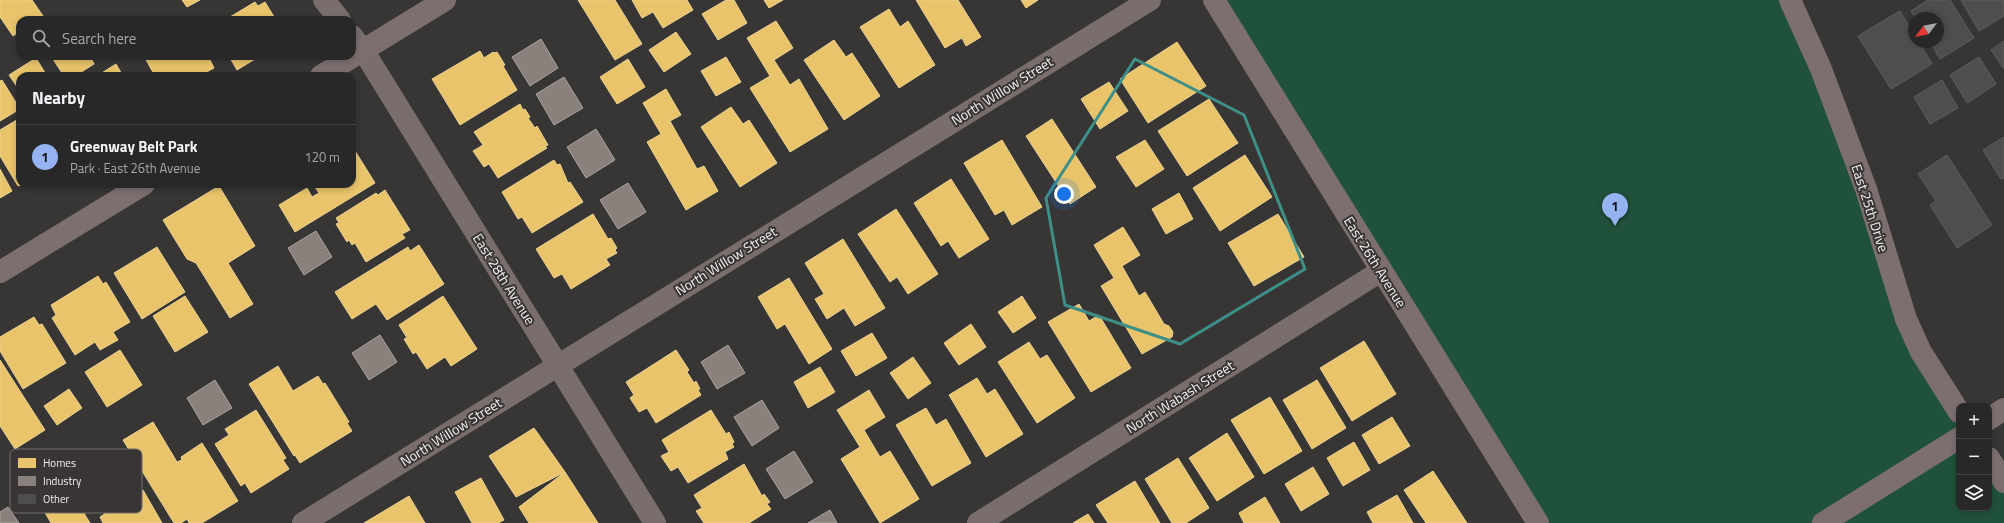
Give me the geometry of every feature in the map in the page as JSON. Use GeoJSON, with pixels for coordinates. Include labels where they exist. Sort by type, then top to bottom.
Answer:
{"type":"FeatureCollection","features":[{"type":"Feature","properties":{"kind":"street"},"geometry":{"type":"LineString","coordinates":[[324,0],[337,16]]}},
{"type":"Feature","properties":{"kind":"street"},"geometry":{"type":"LineString","coordinates":[[357,43],[445,0]]}},
{"type":"Feature","properties":{"kind":"street","name":"North Willow Street"},"geometry":{"type":"LineString","coordinates":[[303,523],[1150,0]]}},
{"type":"Feature","properties":{"kind":"street","name":"East 26th Avenue"},"geometry":{"type":"LineString","coordinates":[[1214,0],[1538,523]]}},
{"type":"Feature","properties":{"kind":"street","name":"East 25th Drive"},"geometry":{"type":"LineString","coordinates":[[1796,2],[1866,189],[1906,319],[1921,352],[1956,407]]}},
{"type":"Feature","properties":{"kind":"street","name":"East 28th Avenue"},"geometry":{"type":"LineString","coordinates":[[357,43],[655,523]]}},
{"type":"Feature","properties":{"kind":"street"},"geometry":{"type":"LineString","coordinates":[[325,72],[338,60]]}},
{"type":"Feature","properties":{"kind":"street"},"geometry":{"type":"LineString","coordinates":[[0,272],[137,188]]}},
{"type":"Feature","properties":{"kind":"street","name":"North Wabash Street"},"geometry":{"type":"LineString","coordinates":[[978,523],[1382,271]]}},
{"type":"Feature","properties":{"kind":"street"},"geometry":{"type":"LineString","coordinates":[[1992,417],[2004,409]]}},
{"type":"Feature","properties":{"kind":"street"},"geometry":{"type":"LineString","coordinates":[[1823,523],[1957,439]]}},
{"type":"Feature","properties":{"kind":"street"},"geometry":{"type":"LineString","coordinates":[[1992,463],[2004,482]]}},
{"type":"Feature","properties":{"kind":"highlighted area"},"geometry":{"type":"Polygon","coordinates":[[[1135,59],[1244,115],[1305,269],[1180,344],[1065,305],[1046,198],[1135,59]]]}},
{"type":"Feature","properties":{"kind":"green space"},"geometry":{"type":"Polygon","coordinates":[[[1214,0],[1790,0],[1893,280],[1956,406],[1956,511],[1992,511],[1992,463],[2004,482],[2004,523],[1538,523],[1214,0]]]}},
{"type":"Feature","properties":{"kind":"building: Homes"},"geometry":{"type":"Polygon","coordinates":[[[0,0],[32,0],[43,16],[16,16],[16,34],[13,36],[0,17],[0,0]]]}},
{"type":"Feature","properties":{"kind":"building: Homes"},"geometry":{"type":"Polygon","coordinates":[[[182,0],[200,0],[187,7],[182,0]]]}},
{"type":"Feature","properties":{"kind":"building: Homes"},"geometry":{"type":"Polygon","coordinates":[[[578,0],[615,0],[642,44],[615,60],[578,0]]]}},
{"type":"Feature","properties":{"kind":"building: Homes"},"geometry":{"type":"Polygon","coordinates":[[[632,0],[687,0],[693,10],[663,28],[653,12],[642,18],[632,0]]]}},
{"type":"Feature","properties":{"kind":"building: Homes"},"geometry":{"type":"Polygon","coordinates":[[[726,0],[734,0],[747,23],[718,40],[702,14],[726,0]]]}},
{"type":"Feature","properties":{"kind":"building: Homes"},"geometry":{"type":"Polygon","coordinates":[[[764,0],[783,0],[769,8],[764,0]]]}},
{"type":"Feature","properties":{"kind":"building: Homes"},"geometry":{"type":"Polygon","coordinates":[[[916,0],[958,0],[981,37],[966,46],[962,38],[945,48],[916,0]]]}},
{"type":"Feature","properties":{"kind":"building: Homes"},"geometry":{"type":"Polygon","coordinates":[[[1021,0],[1038,0],[1026,8],[1021,0]]]}},
{"type":"Feature","properties":{"kind":"building: Homes"},"geometry":{"type":"Polygon","coordinates":[[[255,2],[258,6],[265,2],[274,16],[232,16],[255,2]]]}},
{"type":"Feature","properties":{"kind":"building: Homes"},"geometry":{"type":"Polygon","coordinates":[[[889,9],[900,27],[908,21],[935,65],[899,88],[860,27],[889,9]]]}},
{"type":"Feature","properties":{"kind":"building: Homes"},"geometry":{"type":"Polygon","coordinates":[[[776,21],[793,48],[774,60],[790,85],[799,79],[828,129],[790,152],[750,88],[770,76],[747,38],[776,21]]]}},
{"type":"Feature","properties":{"kind":"building: Homes"},"geometry":{"type":"Polygon","coordinates":[[[676,32],[691,54],[664,72],[649,50],[676,32]]]}},
{"type":"Feature","properties":{"kind":"building: Homes"},"geometry":{"type":"Polygon","coordinates":[[[834,40],[846,57],[852,53],[880,96],[844,120],[804,60],[834,40]]]}},
{"type":"Feature","properties":{"kind":"building: Homes"},"geometry":{"type":"Polygon","coordinates":[[[1177,42],[1206,86],[1148,123],[1120,79],[1177,42]]]}},
{"type":"Feature","properties":{"kind":"building: Homes"},"geometry":{"type":"Polygon","coordinates":[[[480,51],[484,58],[493,52],[497,52],[505,65],[503,66],[517,90],[460,125],[432,79],[480,51]]]}},
{"type":"Feature","properties":{"kind":"building: Homes"},"geometry":{"type":"Polygon","coordinates":[[[726,57],[741,82],[716,96],[701,71],[726,57]]]}},
{"type":"Feature","properties":{"kind":"building: Homes"},"geometry":{"type":"Polygon","coordinates":[[[628,59],[645,87],[617,104],[600,77],[628,59]]]}},
{"type":"Feature","properties":{"kind":"building: Homes"},"geometry":{"type":"Polygon","coordinates":[[[33,60],[37,60],[45,72],[16,72],[16,85],[9,75],[33,60]]]}},
{"type":"Feature","properties":{"kind":"building: Homes"},"geometry":{"type":"Polygon","coordinates":[[[54,60],[92,60],[94,64],[81,72],[61,72],[54,60]]]}},
{"type":"Feature","properties":{"kind":"building: Homes"},"geometry":{"type":"Polygon","coordinates":[[[146,60],[210,60],[214,68],[206,72],[153,72],[146,60]]]}},
{"type":"Feature","properties":{"kind":"building: Homes"},"geometry":{"type":"Polygon","coordinates":[[[231,60],[253,60],[237,70],[231,60]]]}},
{"type":"Feature","properties":{"kind":"building: Homes"},"geometry":{"type":"Polygon","coordinates":[[[116,64],[121,72],[103,72],[116,64]]]}},
{"type":"Feature","properties":{"kind":"building: Homes"},"geometry":{"type":"Polygon","coordinates":[[[2,80],[16,103],[16,111],[0,121],[0,81],[2,80]]]}},
{"type":"Feature","properties":{"kind":"building: Homes"},"geometry":{"type":"Polygon","coordinates":[[[1109,82],[1128,111],[1100,129],[1081,99],[1109,82]]]}},
{"type":"Feature","properties":{"kind":"building: Homes"},"geometry":{"type":"Polygon","coordinates":[[[666,89],[681,115],[670,121],[697,169],[704,166],[718,191],[686,210],[647,142],[661,134],[643,103],[666,89]]]}},
{"type":"Feature","properties":{"kind":"building: Homes"},"geometry":{"type":"Polygon","coordinates":[[[1209,99],[1238,143],[1187,176],[1158,131],[1209,99]]]}},
{"type":"Feature","properties":{"kind":"building: Homes"},"geometry":{"type":"Polygon","coordinates":[[[520,104],[523,110],[525,109],[530,117],[528,118],[535,128],[537,126],[548,145],[545,146],[547,148],[498,178],[489,164],[484,167],[473,151],[483,145],[474,132],[520,104]]]}},
{"type":"Feature","properties":{"kind":"building: Homes"},"geometry":{"type":"Polygon","coordinates":[[[731,107],[743,124],[749,120],[777,163],[740,187],[701,127],[731,107]]]}},
{"type":"Feature","properties":{"kind":"building: Homes"},"geometry":{"type":"Polygon","coordinates":[[[1052,119],[1096,187],[1070,204],[1026,136],[1052,119]]]}},
{"type":"Feature","properties":{"kind":"building: Homes"},"geometry":{"type":"Polygon","coordinates":[[[16,120],[16,183],[0,156],[0,130],[16,120]]]}},
{"type":"Feature","properties":{"kind":"building: Homes"},"geometry":{"type":"Polygon","coordinates":[[[1002,140],[1042,207],[1012,225],[1004,210],[995,215],[964,163],[1002,140]]]}},
{"type":"Feature","properties":{"kind":"building: Homes"},"geometry":{"type":"Polygon","coordinates":[[[1145,140],[1164,169],[1136,187],[1116,157],[1145,140]]]}},
{"type":"Feature","properties":{"kind":"building: Homes"},"geometry":{"type":"Polygon","coordinates":[[[356,152],[375,183],[295,232],[279,205],[307,188],[312,197],[319,193],[316,188],[356,188],[356,152]]]}},
{"type":"Feature","properties":{"kind":"building: Homes"},"geometry":{"type":"Polygon","coordinates":[[[1245,155],[1272,197],[1220,231],[1193,188],[1245,155]]]}},
{"type":"Feature","properties":{"kind":"building: Homes"},"geometry":{"type":"Polygon","coordinates":[[[554,160],[557,165],[560,164],[568,183],[570,182],[583,202],[532,233],[522,217],[518,219],[502,192],[554,160]]]}},
{"type":"Feature","properties":{"kind":"building: Homes"},"geometry":{"type":"Polygon","coordinates":[[[0,169],[12,191],[0,198],[0,169]]]}},
{"type":"Feature","properties":{"kind":"building: Homes"},"geometry":{"type":"Polygon","coordinates":[[[951,179],[989,239],[959,258],[948,241],[941,246],[914,203],[951,179]]]}},
{"type":"Feature","properties":{"kind":"building: Homes"},"geometry":{"type":"Polygon","coordinates":[[[216,188],[220,188],[255,246],[228,263],[253,304],[230,318],[196,263],[187,259],[163,220],[216,188]]]}},
{"type":"Feature","properties":{"kind":"building: Homes"},"geometry":{"type":"Polygon","coordinates":[[[385,190],[410,230],[402,234],[405,238],[366,262],[355,243],[352,245],[349,240],[347,242],[336,224],[339,223],[336,218],[376,193],[378,195],[385,190]]]}},
{"type":"Feature","properties":{"kind":"building: Homes"},"geometry":{"type":"Polygon","coordinates":[[[1179,193],[1193,219],[1166,234],[1152,209],[1179,193]]]}},
{"type":"Feature","properties":{"kind":"building: Homes"},"geometry":{"type":"Polygon","coordinates":[[[896,209],[938,274],[908,294],[897,277],[890,282],[858,234],[896,209]]]}},
{"type":"Feature","properties":{"kind":"building: Homes"},"geometry":{"type":"Polygon","coordinates":[[[593,214],[608,239],[611,238],[617,248],[615,250],[617,253],[606,259],[610,265],[571,289],[562,274],[554,278],[536,249],[593,214]]]}},
{"type":"Feature","properties":{"kind":"building: Homes"},"geometry":{"type":"Polygon","coordinates":[[[1278,214],[1304,257],[1254,286],[1228,243],[1278,214]]]}},
{"type":"Feature","properties":{"kind":"building: Homes"},"geometry":{"type":"Polygon","coordinates":[[[1123,227],[1140,255],[1122,266],[1139,296],[1145,292],[1164,324],[1169,326],[1173,332],[1172,337],[1142,354],[1101,286],[1114,278],[1094,245],[1123,227]]]}},
{"type":"Feature","properties":{"kind":"building: Homes"},"geometry":{"type":"Polygon","coordinates":[[[843,239],[885,308],[855,326],[844,308],[827,319],[815,299],[824,294],[805,263],[843,239]]]}},
{"type":"Feature","properties":{"kind":"building: Homes"},"geometry":{"type":"Polygon","coordinates":[[[419,245],[444,284],[387,320],[376,304],[352,319],[335,292],[408,247],[410,251],[419,245]]]}},
{"type":"Feature","properties":{"kind":"building: Homes"},"geometry":{"type":"Polygon","coordinates":[[[157,247],[185,292],[142,319],[114,273],[157,247]]]}},
{"type":"Feature","properties":{"kind":"building: Homes"},"geometry":{"type":"Polygon","coordinates":[[[98,276],[103,284],[106,282],[130,322],[113,332],[118,340],[100,350],[95,342],[75,355],[52,318],[56,315],[51,305],[98,276]]]}},
{"type":"Feature","properties":{"kind":"building: Homes"},"geometry":{"type":"Polygon","coordinates":[[[789,278],[832,349],[809,364],[785,324],[777,329],[758,297],[789,278]]]}},
{"type":"Feature","properties":{"kind":"building: Homes"},"geometry":{"type":"Polygon","coordinates":[[[185,296],[208,332],[175,352],[153,316],[185,296]]]}},
{"type":"Feature","properties":{"kind":"building: Homes"},"geometry":{"type":"Polygon","coordinates":[[[443,296],[477,349],[451,366],[445,357],[427,369],[416,352],[413,354],[404,339],[407,338],[399,325],[443,296]]]}},
{"type":"Feature","properties":{"kind":"building: Homes"},"geometry":{"type":"Polygon","coordinates":[[[1022,296],[1036,318],[1013,333],[998,312],[1022,296]]]}},
{"type":"Feature","properties":{"kind":"building: Homes"},"geometry":{"type":"Polygon","coordinates":[[[1079,304],[1089,321],[1099,315],[1131,368],[1091,392],[1048,322],[1079,304]]]}},
{"type":"Feature","properties":{"kind":"building: Homes"},"geometry":{"type":"Polygon","coordinates":[[[34,317],[39,325],[42,324],[66,363],[23,389],[0,351],[0,337],[34,317]]]}},
{"type":"Feature","properties":{"kind":"building: Homes"},"geometry":{"type":"Polygon","coordinates":[[[971,324],[986,347],[959,365],[944,343],[971,324]]]}},
{"type":"Feature","properties":{"kind":"building: Homes"},"geometry":{"type":"Polygon","coordinates":[[[872,333],[887,358],[856,376],[841,351],[872,333]]]}},
{"type":"Feature","properties":{"kind":"building: Homes"},"geometry":{"type":"Polygon","coordinates":[[[1364,341],[1396,394],[1352,421],[1320,368],[1364,341]]]}},
{"type":"Feature","properties":{"kind":"building: Homes"},"geometry":{"type":"Polygon","coordinates":[[[1029,342],[1040,359],[1047,355],[1075,398],[1037,423],[998,362],[1029,342]]]}},
{"type":"Feature","properties":{"kind":"building: Homes"},"geometry":{"type":"Polygon","coordinates":[[[120,350],[142,385],[107,407],[85,372],[120,350]]]}},
{"type":"Feature","properties":{"kind":"building: Homes"},"geometry":{"type":"Polygon","coordinates":[[[676,350],[689,370],[687,372],[694,383],[696,381],[701,395],[656,423],[647,408],[639,412],[630,398],[634,395],[626,382],[676,350]]]}},
{"type":"Feature","properties":{"kind":"building: Homes"},"geometry":{"type":"Polygon","coordinates":[[[913,357],[931,383],[908,399],[890,373],[913,357]]]}},
{"type":"Feature","properties":{"kind":"building: Homes"},"geometry":{"type":"Polygon","coordinates":[[[0,360],[45,430],[15,449],[0,426],[0,360]]]}},
{"type":"Feature","properties":{"kind":"building: Homes"},"geometry":{"type":"Polygon","coordinates":[[[278,366],[293,391],[318,376],[323,384],[325,383],[349,422],[347,423],[352,431],[300,463],[295,455],[294,456],[249,384],[278,366]]]}},
{"type":"Feature","properties":{"kind":"building: Homes"},"geometry":{"type":"Polygon","coordinates":[[[820,367],[835,392],[808,408],[794,382],[820,367]]]}},
{"type":"Feature","properties":{"kind":"building: Homes"},"geometry":{"type":"Polygon","coordinates":[[[977,378],[987,394],[995,389],[1023,434],[986,457],[949,395],[977,378]]]}},
{"type":"Feature","properties":{"kind":"building: Homes"},"geometry":{"type":"Polygon","coordinates":[[[1317,380],[1346,428],[1312,449],[1283,400],[1317,380]]]}},
{"type":"Feature","properties":{"kind":"building: Homes"},"geometry":{"type":"Polygon","coordinates":[[[69,389],[82,408],[57,425],[44,406],[69,389]]]}},
{"type":"Feature","properties":{"kind":"building: Homes"},"geometry":{"type":"Polygon","coordinates":[[[869,390],[885,417],[864,430],[880,457],[890,451],[919,499],[880,523],[841,459],[860,447],[837,410],[869,390]]]}},
{"type":"Feature","properties":{"kind":"building: Homes"},"geometry":{"type":"Polygon","coordinates":[[[1270,397],[1302,451],[1264,474],[1231,420],[1270,397]]]}},
{"type":"Feature","properties":{"kind":"building: Homes"},"geometry":{"type":"Polygon","coordinates":[[[926,408],[936,425],[946,419],[971,463],[932,486],[896,425],[926,408]]]}},
{"type":"Feature","properties":{"kind":"building: Homes"},"geometry":{"type":"Polygon","coordinates":[[[256,410],[286,458],[283,460],[289,469],[251,493],[245,483],[241,486],[215,444],[229,435],[225,429],[256,410]]]}},
{"type":"Feature","properties":{"kind":"building: Homes"},"geometry":{"type":"Polygon","coordinates":[[[711,410],[726,434],[729,432],[734,442],[732,444],[734,447],[725,452],[728,459],[688,483],[678,467],[671,471],[661,456],[669,452],[662,440],[711,410]]]}},
{"type":"Feature","properties":{"kind":"building: Homes"},"geometry":{"type":"Polygon","coordinates":[[[1392,417],[1410,446],[1379,464],[1362,435],[1392,417]]]}},
{"type":"Feature","properties":{"kind":"building: Homes"},"geometry":{"type":"Polygon","coordinates":[[[153,422],[177,462],[182,460],[181,457],[202,443],[238,501],[202,523],[189,523],[187,519],[181,523],[174,523],[142,471],[142,449],[129,449],[123,440],[153,422]]]}},
{"type":"Feature","properties":{"kind":"building: Homes"},"geometry":{"type":"Polygon","coordinates":[[[534,428],[565,472],[516,497],[489,456],[534,428]]]}},
{"type":"Feature","properties":{"kind":"building: Homes"},"geometry":{"type":"Polygon","coordinates":[[[1227,433],[1254,477],[1217,501],[1189,458],[1227,433]]]}},
{"type":"Feature","properties":{"kind":"building: Homes"},"geometry":{"type":"Polygon","coordinates":[[[1354,442],[1370,470],[1343,486],[1327,458],[1354,442]]]}},
{"type":"Feature","properties":{"kind":"building: Homes"},"geometry":{"type":"Polygon","coordinates":[[[1178,458],[1209,508],[1186,523],[1172,523],[1145,479],[1178,458]]]}},
{"type":"Feature","properties":{"kind":"building: Homes"},"geometry":{"type":"Polygon","coordinates":[[[744,464],[762,496],[764,494],[770,502],[767,504],[771,509],[749,523],[704,523],[696,511],[702,508],[694,495],[744,464]]]}},
{"type":"Feature","properties":{"kind":"building: Homes"},"geometry":{"type":"Polygon","coordinates":[[[1313,467],[1329,494],[1301,511],[1285,484],[1313,467]]]}},
{"type":"Feature","properties":{"kind":"building: Homes"},"geometry":{"type":"Polygon","coordinates":[[[1433,471],[1467,523],[1426,523],[1404,490],[1433,471]]]}},
{"type":"Feature","properties":{"kind":"building: Homes"},"geometry":{"type":"Polygon","coordinates":[[[565,472],[598,523],[529,523],[519,507],[565,472]]]}},
{"type":"Feature","properties":{"kind":"building: Homes"},"geometry":{"type":"Polygon","coordinates":[[[481,478],[504,520],[498,523],[472,523],[455,492],[481,478]]]}},
{"type":"Feature","properties":{"kind":"building: Homes"},"geometry":{"type":"Polygon","coordinates":[[[1135,481],[1160,523],[1108,523],[1096,505],[1135,481]]]}},
{"type":"Feature","properties":{"kind":"building: Homes"},"geometry":{"type":"Polygon","coordinates":[[[142,491],[162,523],[103,523],[100,517],[106,513],[142,513],[142,491]]]}},
{"type":"Feature","properties":{"kind":"building: Homes"},"geometry":{"type":"Polygon","coordinates":[[[1397,495],[1413,523],[1373,523],[1367,512],[1397,495]]]}},
{"type":"Feature","properties":{"kind":"building: Homes"},"geometry":{"type":"Polygon","coordinates":[[[409,496],[425,523],[364,523],[409,496]]]}},
{"type":"Feature","properties":{"kind":"building: Homes"},"geometry":{"type":"Polygon","coordinates":[[[1265,497],[1280,523],[1244,523],[1239,513],[1265,497]]]}},
{"type":"Feature","properties":{"kind":"building: Homes"},"geometry":{"type":"Polygon","coordinates":[[[45,513],[84,513],[90,523],[51,523],[45,513]]]}},
{"type":"Feature","properties":{"kind":"building: Homes"},"geometry":{"type":"Polygon","coordinates":[[[1088,514],[1094,523],[1073,523],[1088,514]]]}},
{"type":"Feature","properties":{"kind":"building: Industry"},"geometry":{"type":"Polygon","coordinates":[[[541,39],[558,68],[530,86],[512,57],[541,39]]]}},
{"type":"Feature","properties":{"kind":"building: Industry"},"geometry":{"type":"Polygon","coordinates":[[[564,77],[583,108],[554,125],[536,94],[564,77]]]}},
{"type":"Feature","properties":{"kind":"building: Industry"},"geometry":{"type":"Polygon","coordinates":[[[596,129],[615,160],[586,178],[567,147],[596,129]]]}},
{"type":"Feature","properties":{"kind":"building: Industry"},"geometry":{"type":"Polygon","coordinates":[[[628,183],[646,212],[618,229],[600,200],[628,183]]]}},
{"type":"Feature","properties":{"kind":"building: Industry"},"geometry":{"type":"Polygon","coordinates":[[[316,231],[332,257],[304,275],[288,248],[316,231]]]}},
{"type":"Feature","properties":{"kind":"building: Industry"},"geometry":{"type":"Polygon","coordinates":[[[380,335],[397,362],[369,380],[352,353],[380,335]]]}},
{"type":"Feature","properties":{"kind":"building: Industry"},"geometry":{"type":"Polygon","coordinates":[[[728,345],[745,373],[717,389],[701,362],[728,345]]]}},
{"type":"Feature","properties":{"kind":"building: Industry"},"geometry":{"type":"Polygon","coordinates":[[[215,380],[232,408],[203,425],[187,398],[215,380]]]}},
{"type":"Feature","properties":{"kind":"building: Industry"},"geometry":{"type":"Polygon","coordinates":[[[762,400],[779,428],[752,446],[734,417],[762,400]]]}},
{"type":"Feature","properties":{"kind":"building: Industry"},"geometry":{"type":"Polygon","coordinates":[[[794,451],[813,482],[785,499],[766,469],[794,451]]]}},
{"type":"Feature","properties":{"kind":"building: Industry"},"geometry":{"type":"Polygon","coordinates":[[[8,507],[10,513],[12,513],[19,523],[0,523],[0,512],[8,507]]]}},
{"type":"Feature","properties":{"kind":"building: Industry"},"geometry":{"type":"Polygon","coordinates":[[[830,510],[837,523],[808,523],[830,510]]]}},
{"type":"Feature","properties":{"kind":"building: Other"},"geometry":{"type":"Polygon","coordinates":[[[1928,0],[1950,0],[1974,38],[1940,59],[1934,48],[1944,48],[1944,12],[1911,11],[1928,0]]]}},
{"type":"Feature","properties":{"kind":"building: Other"},"geometry":{"type":"Polygon","coordinates":[[[1961,0],[2004,0],[2004,16],[1979,31],[1961,0]]]}},
{"type":"Feature","properties":{"kind":"building: Other"},"geometry":{"type":"Polygon","coordinates":[[[1900,11],[1908,24],[1908,48],[1923,48],[1932,64],[1891,89],[1858,36],[1900,11]]]}},
{"type":"Feature","properties":{"kind":"building: Other"},"geometry":{"type":"Polygon","coordinates":[[[2004,41],[2004,69],[1991,50],[2004,41]]]}},
{"type":"Feature","properties":{"kind":"building: Other"},"geometry":{"type":"Polygon","coordinates":[[[1979,57],[1996,84],[1967,103],[1950,75],[1979,57]]]}},
{"type":"Feature","properties":{"kind":"building: Other"},"geometry":{"type":"Polygon","coordinates":[[[1942,80],[1958,108],[1930,124],[1914,97],[1942,80]]]}},
{"type":"Feature","properties":{"kind":"building: Other"},"geometry":{"type":"Polygon","coordinates":[[[2004,137],[2004,178],[2001,179],[1983,150],[2004,137]]]}},
{"type":"Feature","properties":{"kind":"building: Other"},"geometry":{"type":"Polygon","coordinates":[[[1947,155],[1992,225],[1957,248],[1930,205],[1936,201],[1918,174],[1947,155]]]}},
{"type":"Feature","properties":{"kind":"place","name":"Greenway Belt Park"},"geometry":{"type":"Point","coordinates":[1615,226]}}]}
